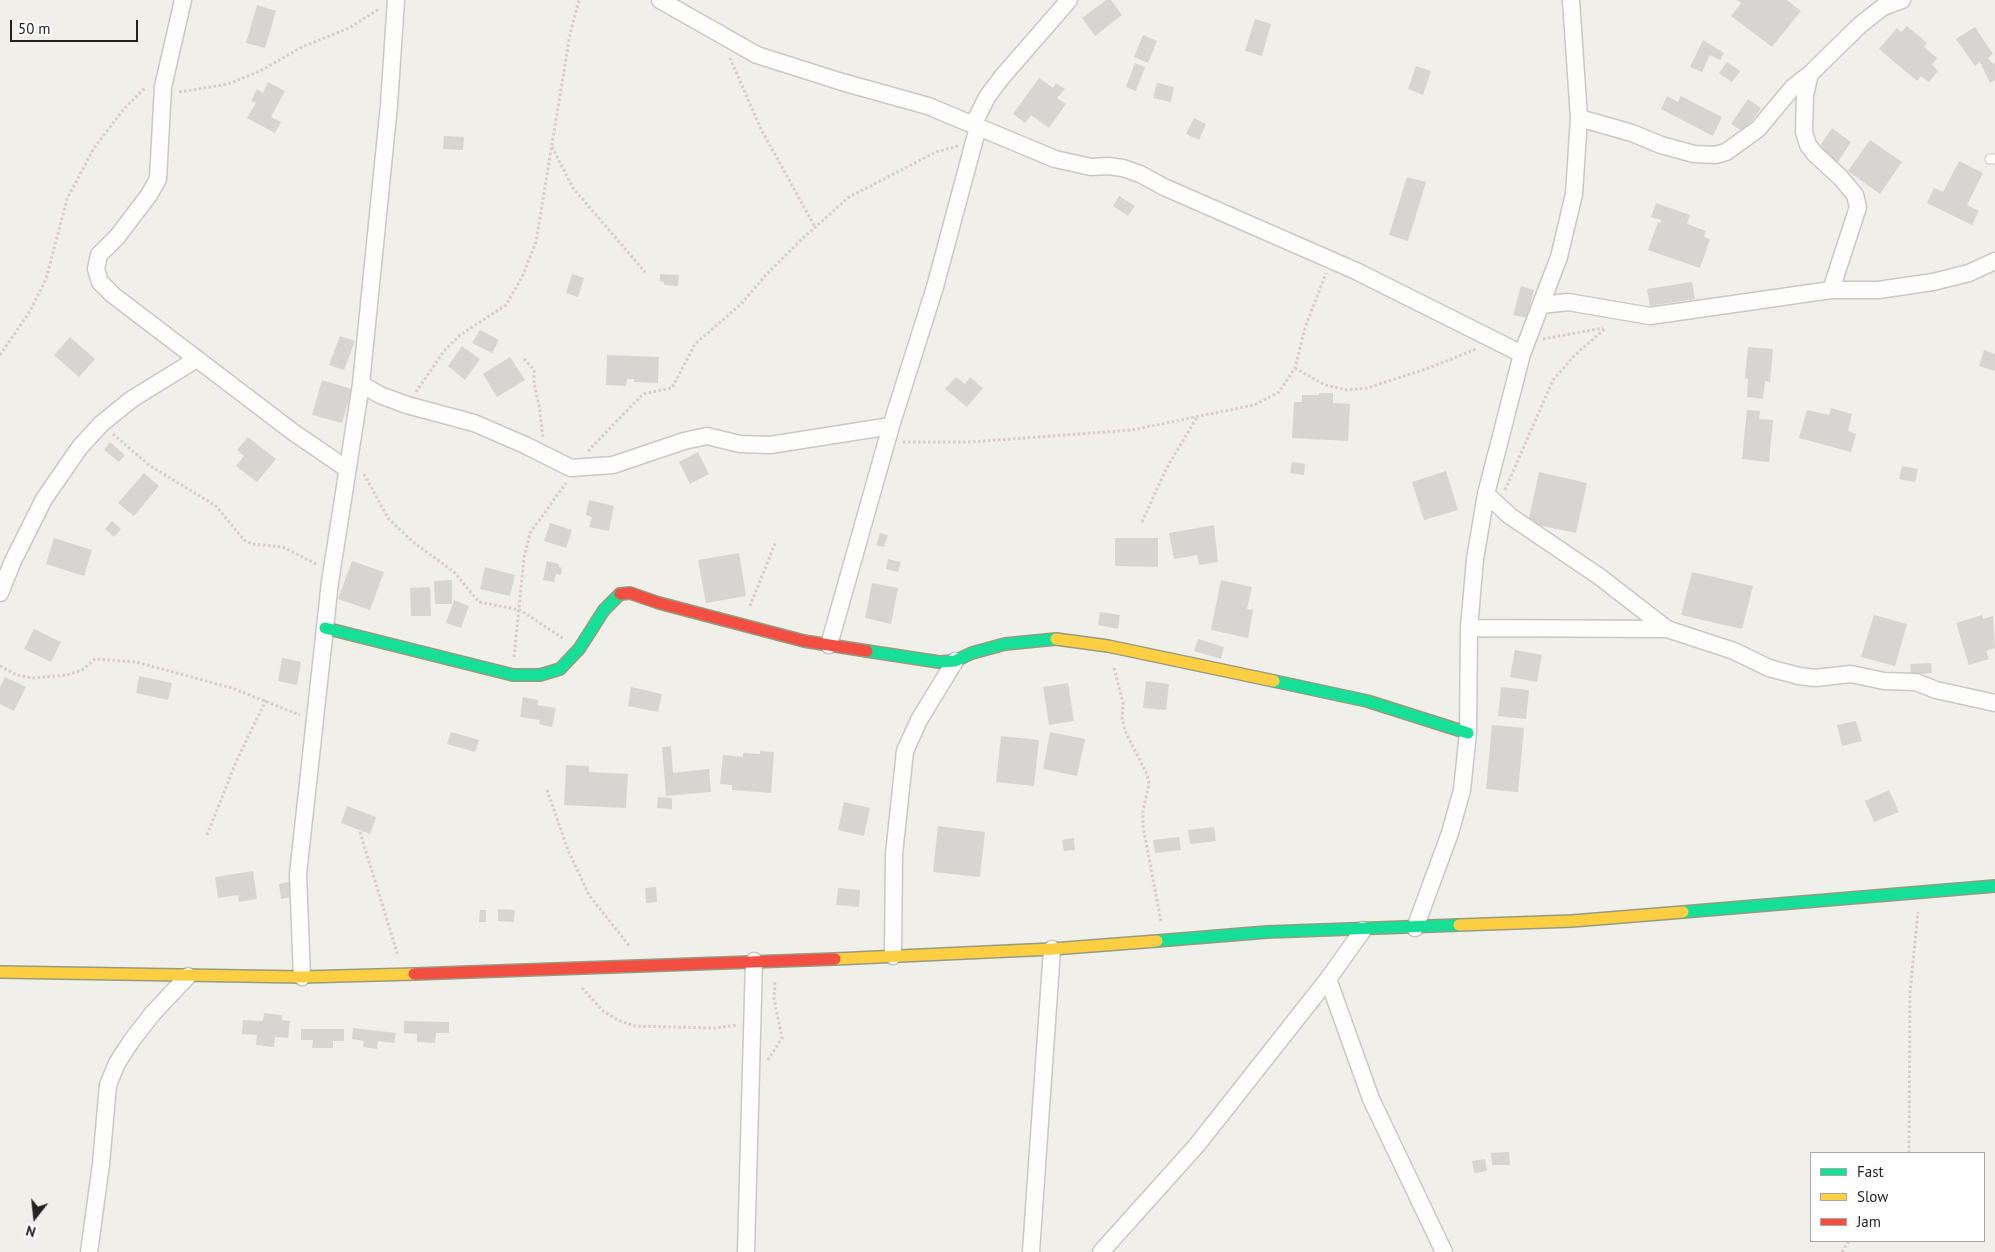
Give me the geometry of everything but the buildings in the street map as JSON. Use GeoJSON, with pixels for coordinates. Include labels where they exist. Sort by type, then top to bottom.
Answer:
{"type":"FeatureCollection","features":[{"type":"Feature","properties":{"kind":"street"},"geometry":{"type":"LineString","coordinates":[[183,0],[162,94],[158,180],[117,237],[99,255],[96,268],[100,282],[113,295],[293,432],[347,469]]}},
{"type":"Feature","properties":{"kind":"street"},"geometry":{"type":"LineString","coordinates":[[660,0],[757,55],[842,82],[928,106],[1054,160],[1073,165],[1123,168],[1330,261],[1496,341],[1525,348]]}},
{"type":"Feature","properties":{"kind":"street"},"geometry":{"type":"LineString","coordinates":[[829,645],[891,426],[935,287],[976,126],[987,98],[1002,77],[1069,0]]}},
{"type":"Feature","properties":{"kind":"street"},"geometry":{"type":"LineString","coordinates":[[1415,928],[1462,790],[1468,733],[1469,628],[1475,559],[1525,348],[1559,257],[1574,194],[1578,118],[1571,0]]}},
{"type":"Feature","properties":{"kind":"street"},"geometry":{"type":"LineString","coordinates":[[1578,118],[1632,133],[1678,149],[1715,155],[1726,152],[1758,129],[1793,87],[1810,74],[1860,25],[1884,7],[1902,0]]}},
{"type":"Feature","properties":{"kind":"street"},"geometry":{"type":"LineString","coordinates":[[302,977],[298,874],[331,572],[361,384],[388,123],[392,2]]}},
{"type":"Feature","properties":{"kind":"street"},"geometry":{"type":"LineString","coordinates":[[1810,74],[1805,95],[1804,132],[1808,145],[1841,178],[1854,195],[1858,207],[1831,290]]}},
{"type":"Feature","properties":{"kind":"street"},"geometry":{"type":"LineString","coordinates":[[1541,304],[1568,302],[1650,316],[1831,290],[1878,290],[1933,282],[1969,274],[1995,261]]}},
{"type":"Feature","properties":{"kind":"street"},"geometry":{"type":"LineString","coordinates":[[0,592],[12,562],[44,499],[80,447],[101,424],[132,399],[197,359]]}},
{"type":"Feature","properties":{"kind":"street"},"geometry":{"type":"LineString","coordinates":[[361,384],[380,395],[407,405],[474,423],[575,468],[613,465],[684,441],[707,436],[740,444],[770,445],[891,426]]}},
{"type":"Feature","properties":{"kind":"street"},"geometry":{"type":"LineString","coordinates":[[1490,497],[1510,516],[1600,577],[1667,628],[1734,651],[1769,668],[1799,676],[1815,678],[1851,674],[1884,681],[1916,682],[1936,690],[1995,704]]}},
{"type":"Feature","properties":{"kind":"street"},"geometry":{"type":"LineString","coordinates":[[325,628],[512,675],[540,675],[560,669],[579,648],[604,610],[618,594],[630,593],[658,603],[741,625],[829,645],[903,658],[939,662],[956,660],[972,653],[1005,644],[1034,640],[1066,639],[1367,701],[1432,720],[1468,733]]}},
{"type":"Feature","properties":{"kind":"street"},"geometry":{"type":"LineString","coordinates":[[1469,628],[1667,628]]}},
{"type":"Feature","properties":{"kind":"street"},"geometry":{"type":"LineString","coordinates":[[893,956],[894,854],[905,751],[919,720],[956,660]]}},
{"type":"Feature","properties":{"kind":"street"},"geometry":{"type":"LineString","coordinates":[[0,972],[302,977],[642,967],[1052,949],[1267,932],[1572,921],[1920,894],[1995,886]]}},
{"type":"Feature","properties":{"kind":"street"},"geometry":{"type":"LineString","coordinates":[[1100,1252],[1197,1145],[1328,979],[1362,930]]}},
{"type":"Feature","properties":{"kind":"street"},"geometry":{"type":"LineString","coordinates":[[1031,1252],[1052,949]]}},
{"type":"Feature","properties":{"kind":"street"},"geometry":{"type":"LineString","coordinates":[[746,1252],[754,961]]}},
{"type":"Feature","properties":{"kind":"street"},"geometry":{"type":"LineString","coordinates":[[90,1252],[101,1164],[108,1085],[117,1064],[132,1040],[188,976]]}},
{"type":"Feature","properties":{"kind":"street"},"geometry":{"type":"LineString","coordinates":[[1328,979],[1371,1099],[1444,1252]]}},
{"type":"Feature","properties":{"kind":"path"},"geometry":{"type":"LineString","coordinates":[[407,405],[444,351],[460,334],[506,305],[522,277],[536,242],[570,34],[579,0]]}},
{"type":"Feature","properties":{"kind":"path"},"geometry":{"type":"LineString","coordinates":[[162,94],[236,81],[260,72],[302,47],[348,28],[392,2]]}},
{"type":"Feature","properties":{"kind":"path"},"geometry":{"type":"LineString","coordinates":[[723,36],[736,72],[761,129],[815,227]]}},
{"type":"Feature","properties":{"kind":"path"},"geometry":{"type":"LineString","coordinates":[[0,354],[30,311],[46,279],[66,199],[94,148],[123,110],[149,84]]}},
{"type":"Feature","properties":{"kind":"path"},"geometry":{"type":"LineString","coordinates":[[512,675],[524,558],[530,533],[575,468],[643,394],[672,388],[695,344],[741,304],[764,276],[849,197],[936,152],[952,146],[971,146]]}},
{"type":"Feature","properties":{"kind":"path"},"geometry":{"type":"LineString","coordinates":[[552,147],[573,188],[645,272]]}},
{"type":"Feature","properties":{"kind":"path"},"geometry":{"type":"LineString","coordinates":[[887,442],[971,442],[1132,430],[1254,406],[1279,392],[1295,368],[1305,328],[1330,261]]}},
{"type":"Feature","properties":{"kind":"path"},"geometry":{"type":"LineString","coordinates":[[1525,348],[1614,326]]}},
{"type":"Feature","properties":{"kind":"path"},"geometry":{"type":"LineString","coordinates":[[1490,497],[1506,488],[1554,380],[1575,355],[1606,328]]}},
{"type":"Feature","properties":{"kind":"path"},"geometry":{"type":"LineString","coordinates":[[1295,368],[1325,385],[1348,390],[1367,388],[1430,368],[1496,341]]}},
{"type":"Feature","properties":{"kind":"path"},"geometry":{"type":"LineString","coordinates":[[524,359],[534,370],[534,384],[546,455]]}},
{"type":"Feature","properties":{"kind":"path"},"geometry":{"type":"LineString","coordinates":[[1142,522],[1166,469],[1198,417]]}},
{"type":"Feature","properties":{"kind":"path"},"geometry":{"type":"LineString","coordinates":[[101,424],[149,466],[216,506],[244,540],[252,544],[283,547],[331,572]]}},
{"type":"Feature","properties":{"kind":"path"},"geometry":{"type":"LineString","coordinates":[[351,449],[388,518],[413,542],[454,572],[479,602],[520,610],[579,648]]}},
{"type":"Feature","properties":{"kind":"path"},"geometry":{"type":"LineString","coordinates":[[741,625],[776,541]]}},
{"type":"Feature","properties":{"kind":"path"},"geometry":{"type":"LineString","coordinates":[[1106,646],[1119,684],[1125,731],[1147,774],[1149,784],[1143,810],[1143,826],[1164,941]]}},
{"type":"Feature","properties":{"kind":"path"},"geometry":{"type":"LineString","coordinates":[[0,666],[17,675],[33,678],[67,675],[82,670],[95,659],[136,662],[232,688],[266,700],[316,722]]}},
{"type":"Feature","properties":{"kind":"path"},"geometry":{"type":"LineString","coordinates":[[207,835],[236,762],[266,700]]}},
{"type":"Feature","properties":{"kind":"path"},"geometry":{"type":"LineString","coordinates":[[547,790],[568,850],[589,895],[642,967]]}},
{"type":"Feature","properties":{"kind":"path"},"geometry":{"type":"LineString","coordinates":[[360,832],[384,915],[404,973]]}},
{"type":"Feature","properties":{"kind":"path"},"geometry":{"type":"LineString","coordinates":[[1910,1152],[1910,992],[1920,894]]}},
{"type":"Feature","properties":{"kind":"path"},"geometry":{"type":"LineString","coordinates":[[750,1085],[782,1038],[774,999],[777,960]]}},
{"type":"Feature","properties":{"kind":"path"},"geometry":{"type":"LineString","coordinates":[[570,968],[581,987],[603,1011],[618,1020],[635,1026],[716,1028],[751,1024]]}},
{"type":"Feature","properties":{"kind":"traffic: fast"},"geometry":{"type":"LineString","coordinates":[[325,628],[513,675],[540,675],[560,669],[579,649],[604,610],[620,594]]}},
{"type":"Feature","properties":{"kind":"traffic: fast"},"geometry":{"type":"LineString","coordinates":[[867,651],[939,662],[955,661],[972,653],[1005,644],[1056,639]]}},
{"type":"Feature","properties":{"kind":"traffic: fast"},"geometry":{"type":"LineString","coordinates":[[1274,681],[1367,701],[1468,733]]}},
{"type":"Feature","properties":{"kind":"traffic: fast"},"geometry":{"type":"LineString","coordinates":[[1683,912],[1995,886]]}},
{"type":"Feature","properties":{"kind":"traffic: fast"},"geometry":{"type":"LineString","coordinates":[[1157,941],[1267,932],[1459,925]]}},
{"type":"Feature","properties":{"kind":"traffic: slow"},"geometry":{"type":"LineString","coordinates":[[1056,639],[1108,646],[1274,681]]}},
{"type":"Feature","properties":{"kind":"traffic: slow"},"geometry":{"type":"LineString","coordinates":[[1459,925],[1572,921],[1683,912]]}},
{"type":"Feature","properties":{"kind":"traffic: slow"},"geometry":{"type":"LineString","coordinates":[[835,959],[1052,949],[1157,941]]}},
{"type":"Feature","properties":{"kind":"traffic: slow"},"geometry":{"type":"LineString","coordinates":[[0,972],[302,977],[414,974]]}},
{"type":"Feature","properties":{"kind":"traffic: jam"},"geometry":{"type":"LineString","coordinates":[[620,594],[630,593],[659,603],[804,641],[867,651]]}},
{"type":"Feature","properties":{"kind":"traffic: jam"},"geometry":{"type":"LineString","coordinates":[[414,974],[835,959]]}}]}
